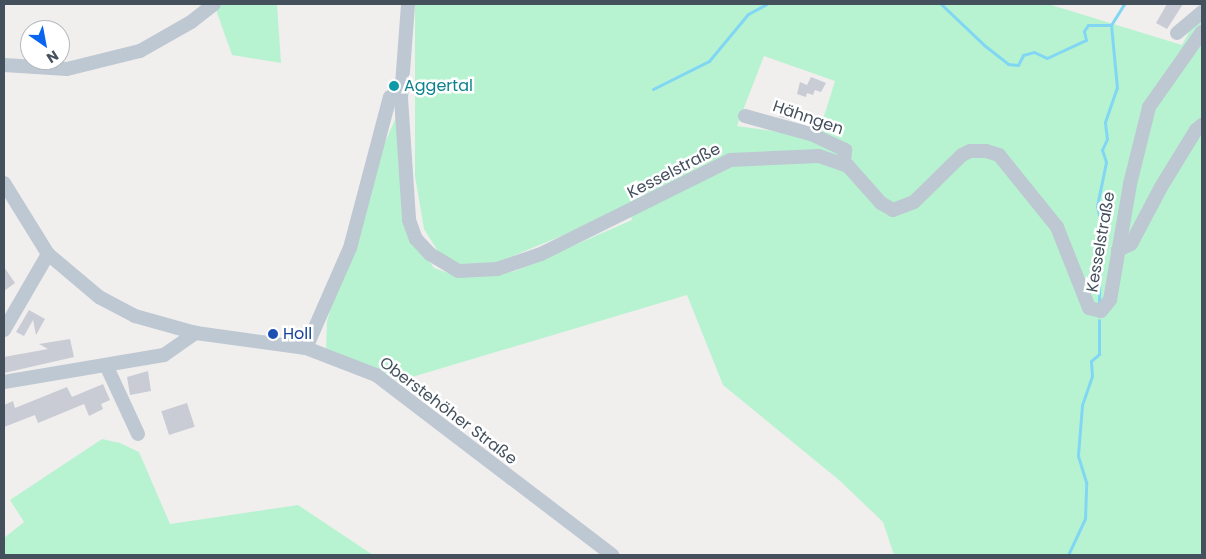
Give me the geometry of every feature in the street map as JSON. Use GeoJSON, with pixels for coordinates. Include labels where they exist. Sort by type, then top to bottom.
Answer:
{"type":"FeatureCollection","features":[{"type":"Feature","properties":{"kind":"street"},"geometry":{"type":"LineString","coordinates":[[4,65],[67,70],[140,51],[191,22],[214,4]]}},
{"type":"Feature","properties":{"kind":"street","name":"Kesselstraße"},"geometry":{"type":"LineString","coordinates":[[408,4],[401,98],[409,220],[416,239],[430,254],[458,271],[497,269],[541,254],[730,160],[820,156],[844,164],[880,203],[893,210],[914,202],[962,155],[978,150],[999,154],[1057,227],[1089,308],[1096,312],[1104,309],[1110,300],[1130,184],[1149,107],[1202,32]]}},
{"type":"Feature","properties":{"kind":"street"},"geometry":{"type":"LineString","coordinates":[[1176,33],[1202,12]]}},
{"type":"Feature","properties":{"kind":"street"},"geometry":{"type":"LineString","coordinates":[[306,348],[350,248],[390,97],[401,98]]}},
{"type":"Feature","properties":{"kind":"street","name":"Hähngen"},"geometry":{"type":"LineString","coordinates":[[745,116],[811,134],[845,150],[844,164]]}},
{"type":"Feature","properties":{"kind":"street"},"geometry":{"type":"LineString","coordinates":[[1118,250],[1131,244],[1161,187],[1196,130],[1202,125]]}},
{"type":"Feature","properties":{"kind":"street","name":"Oberstehöher Straße"},"geometry":{"type":"LineString","coordinates":[[4,183],[48,254],[99,297],[135,316],[196,333],[306,348],[376,375],[612,555]]}},
{"type":"Feature","properties":{"kind":"street"},"geometry":{"type":"LineString","coordinates":[[5,324],[48,254]]}},
{"type":"Feature","properties":{"kind":"street"},"geometry":{"type":"LineString","coordinates":[[4,382],[164,355],[196,333]]}},
{"type":"Feature","properties":{"kind":"street"},"geometry":{"type":"LineString","coordinates":[[106,365],[138,434]]}},
{"type":"Feature","properties":{"kind":"green space"},"geometry":{"type":"Polygon","coordinates":[[[214,4],[277,4],[281,63],[232,55],[214,4]]]}},
{"type":"Feature","properties":{"kind":"green space"},"geometry":{"type":"Polygon","coordinates":[[[415,4],[1048,4],[1182,45],[1202,8],[1202,555],[894,555],[883,522],[839,480],[723,385],[687,295],[399,381],[326,351],[327,321],[370,176],[398,113],[410,233],[434,268],[460,277],[490,276],[515,271],[632,220],[629,208],[496,263],[457,264],[439,253],[424,229],[415,176],[415,4]],[[764,56],[737,126],[803,135],[820,129],[835,81],[764,56]]]}},
{"type":"Feature","properties":{"kind":"green space"},"geometry":{"type":"Polygon","coordinates":[[[102,439],[120,443],[139,452],[170,524],[298,505],[373,555],[4,555],[4,538],[24,522],[10,500],[102,439]]]}},
{"type":"Feature","properties":{"kind":"building"},"geometry":{"type":"Polygon","coordinates":[[[1167,4],[1183,4],[1167,29],[1156,23],[1167,4]]]}},
{"type":"Feature","properties":{"kind":"building"},"geometry":{"type":"Polygon","coordinates":[[[811,77],[826,83],[821,92],[815,90],[813,95],[807,93],[806,97],[797,94],[800,82],[807,85],[811,77]]]}},
{"type":"Feature","properties":{"kind":"building"},"geometry":{"type":"Polygon","coordinates":[[[783,103],[795,107],[791,120],[779,116],[783,103]]]}},
{"type":"Feature","properties":{"kind":"building"},"geometry":{"type":"Polygon","coordinates":[[[4,267],[15,283],[4,291],[4,267]]]}},
{"type":"Feature","properties":{"kind":"building"},"geometry":{"type":"Polygon","coordinates":[[[29,310],[45,319],[36,335],[33,320],[24,336],[16,332],[29,310]]]}},
{"type":"Feature","properties":{"kind":"building"},"geometry":{"type":"Polygon","coordinates":[[[70,339],[74,357],[4,373],[4,357],[48,349],[39,344],[70,339]]]}},
{"type":"Feature","properties":{"kind":"building"},"geometry":{"type":"Polygon","coordinates":[[[148,371],[151,391],[130,395],[127,377],[148,371]]]}},
{"type":"Feature","properties":{"kind":"building"},"geometry":{"type":"Polygon","coordinates":[[[103,384],[110,400],[101,404],[103,409],[89,416],[84,404],[38,423],[35,415],[4,427],[4,405],[13,401],[15,408],[67,387],[72,397],[103,384]]]}},
{"type":"Feature","properties":{"kind":"building"},"geometry":{"type":"Polygon","coordinates":[[[187,403],[195,427],[169,435],[161,411],[187,403]]]}},
{"type":"Feature","properties":{"kind":"waterway"},"geometry":{"type":"LineString","coordinates":[[653,89],[709,61],[748,14],[767,4]]}},
{"type":"Feature","properties":{"kind":"waterway"},"geometry":{"type":"LineString","coordinates":[[941,4],[984,45],[1008,64],[1018,65],[1023,55],[1034,52],[1047,58],[1086,40],[1084,31],[1088,25],[1111,25],[1124,4]]}},
{"type":"Feature","properties":{"kind":"waterway"},"geometry":{"type":"LineString","coordinates":[[1099,302],[1100,219],[1097,206],[1106,162],[1102,150],[1107,139],[1105,122],[1117,88],[1111,25]]}},
{"type":"Feature","properties":{"kind":"waterway"},"geometry":{"type":"LineString","coordinates":[[1068,555],[1085,519],[1086,482],[1078,455],[1082,405],[1092,376],[1091,361],[1099,354],[1099,320]]}},
{"type":"Feature","properties":{"kind":"place","name":"Aggertal"},"geometry":{"type":"Point","coordinates":[394,86]}},
{"type":"Feature","properties":{"kind":"place","name":"Holl"},"geometry":{"type":"Point","coordinates":[273,334]}}]}
